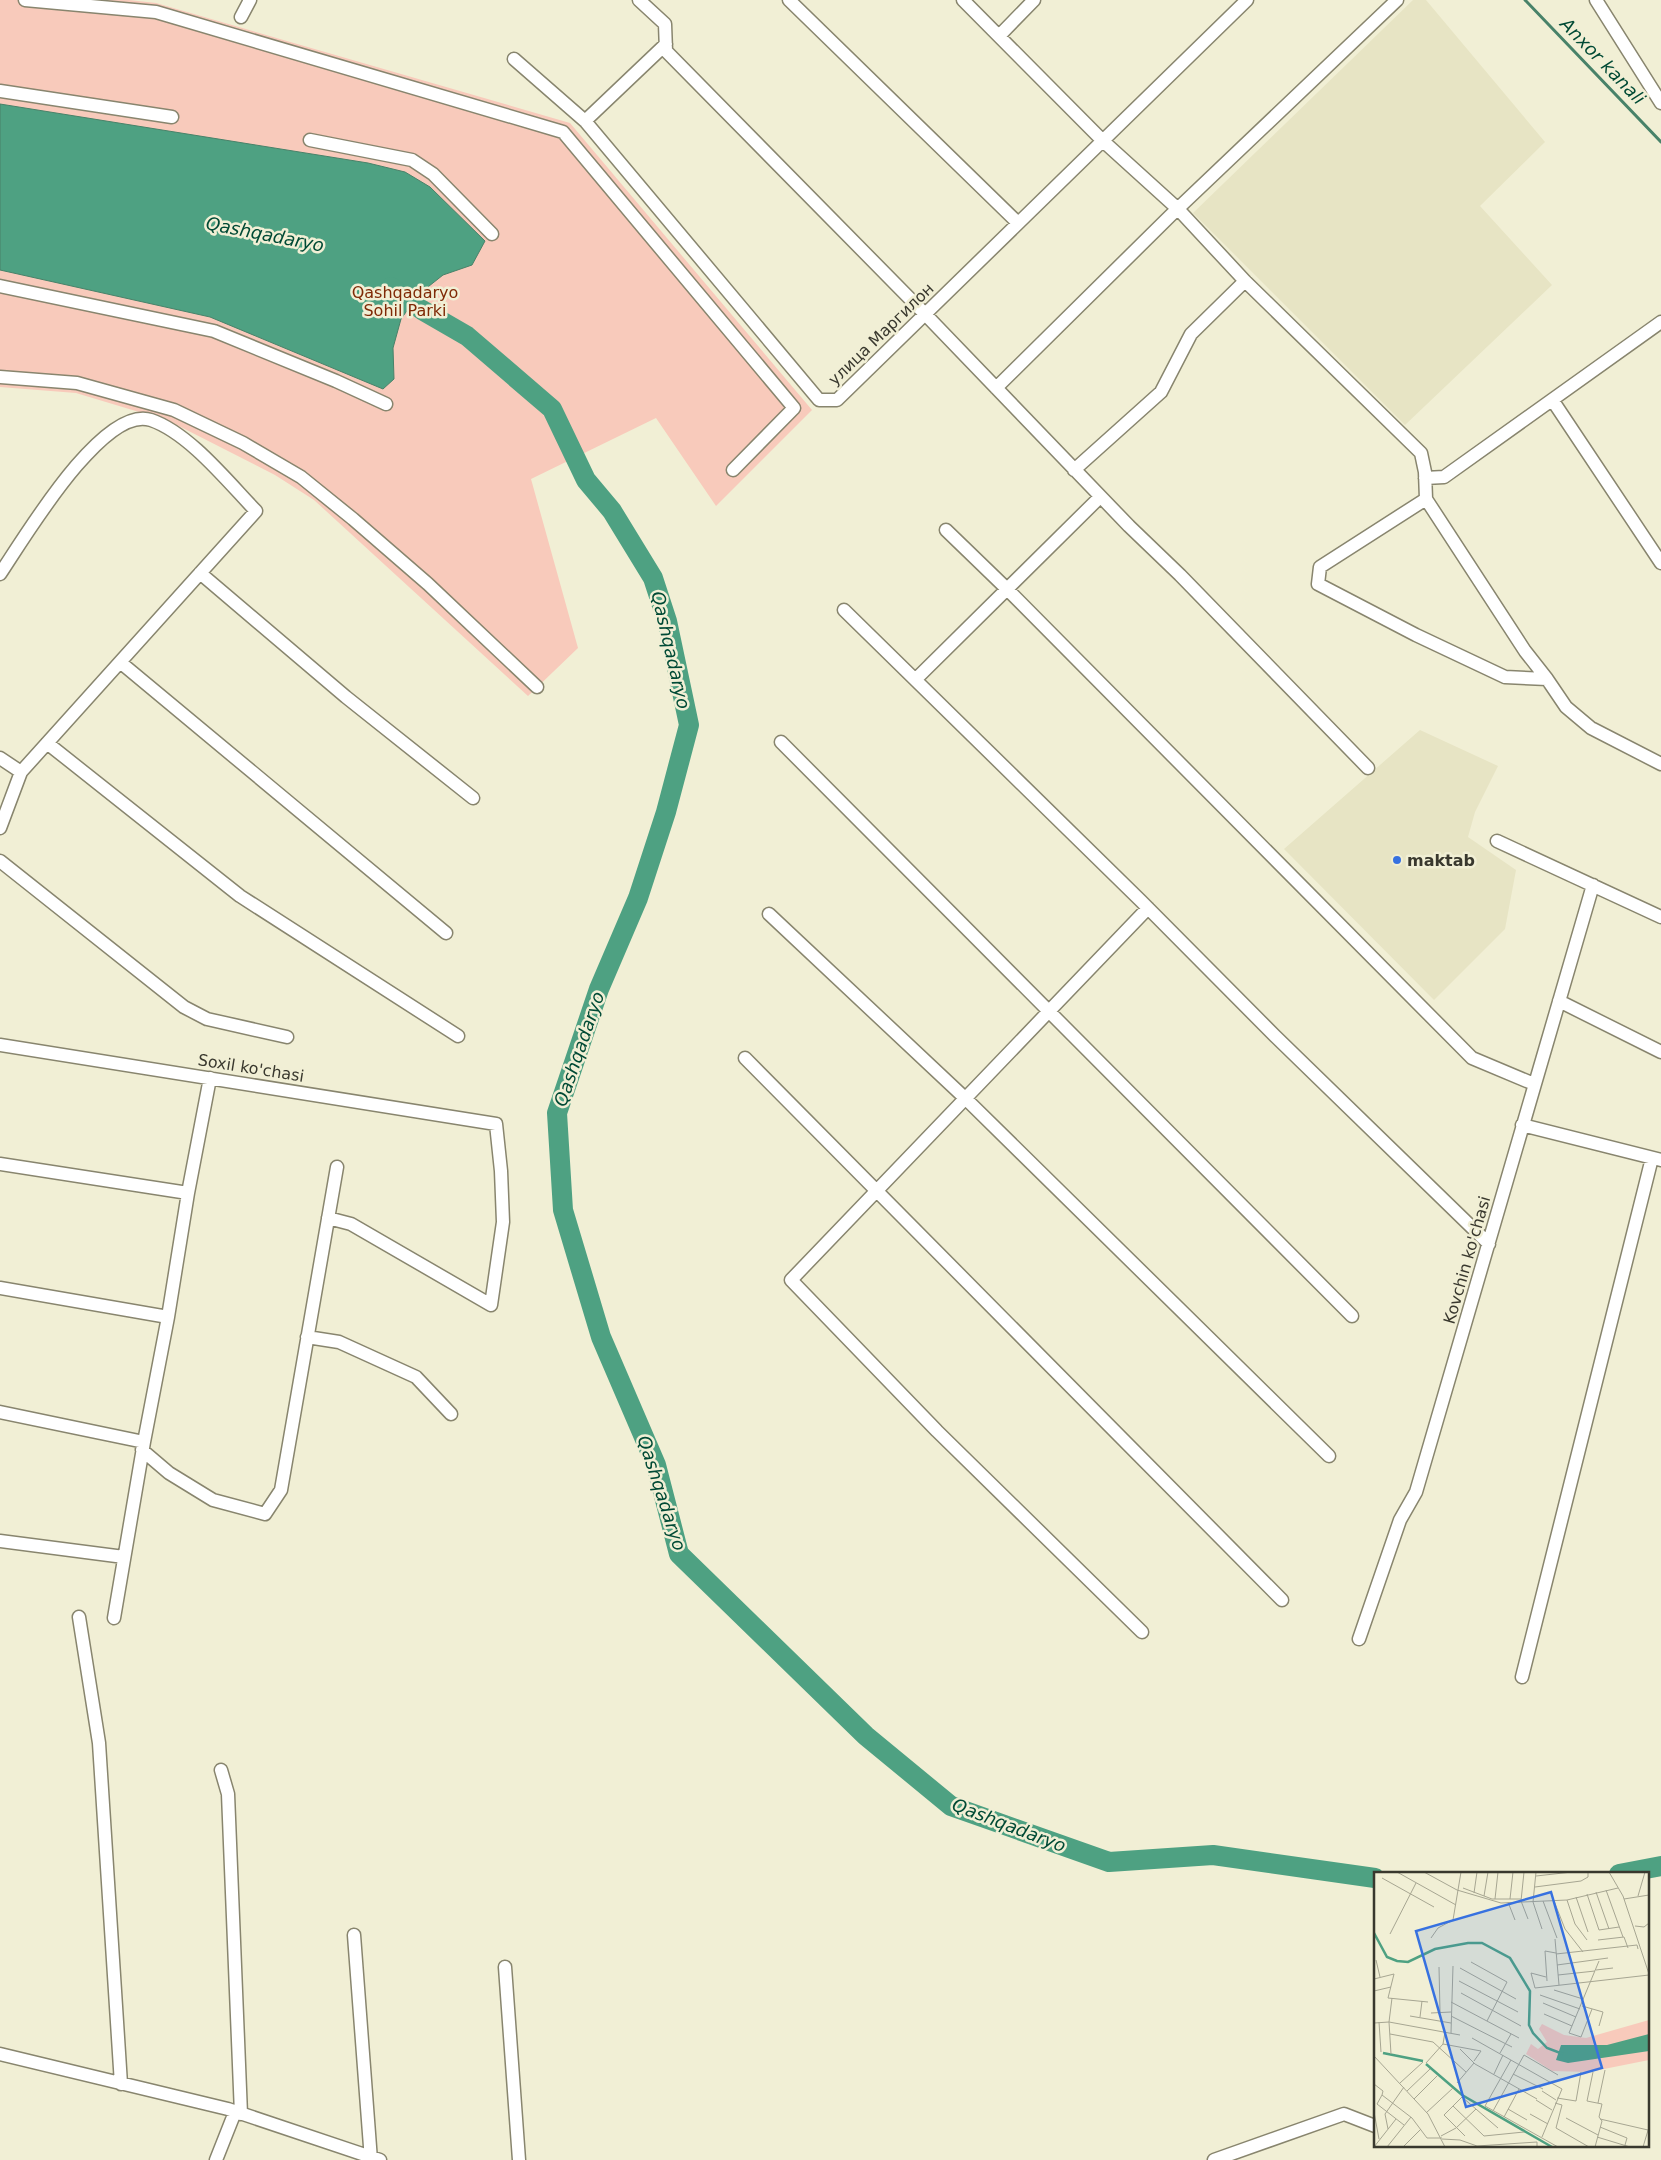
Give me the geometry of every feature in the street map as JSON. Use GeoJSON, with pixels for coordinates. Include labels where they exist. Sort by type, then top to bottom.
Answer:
{"type":"FeatureCollection","features":[{"type":"Feature","properties":{"kind":"street"},"geometry":{"type":"LineString","coordinates":[[25,0],[156,12],[563,132],[794,408],[732,470]]}},
{"type":"Feature","properties":{"kind":"street"},"geometry":{"type":"LineString","coordinates":[[242,17],[250,0]]}},
{"type":"Feature","properties":{"kind":"street"},"geometry":{"type":"LineString","coordinates":[[639,0],[665,24],[666,50],[925,314],[1100,497],[1180,575],[1368,768]]}},
{"type":"Feature","properties":{"kind":"street"},"geometry":{"type":"LineString","coordinates":[[789,0],[1018,223]]}},
{"type":"Feature","properties":{"kind":"street"},"geometry":{"type":"LineString","coordinates":[[963,0],[1103,141],[1178,209],[1244,280],[1421,453],[1426,499],[1525,651],[1566,707],[1591,728],[1661,764]]}},
{"type":"Feature","properties":{"kind":"street"},"geometry":{"type":"LineString","coordinates":[[999,36],[1034,0]]}},
{"type":"Feature","properties":{"kind":"street","name":"улица Маргилон"},"geometry":{"type":"LineString","coordinates":[[514,59],[585,121],[819,400],[837,400],[1247,0]]}},
{"type":"Feature","properties":{"kind":"street"},"geometry":{"type":"LineString","coordinates":[[996,388],[1178,209],[1397,0]]}},
{"type":"Feature","properties":{"kind":"street"},"geometry":{"type":"LineString","coordinates":[[1596,0],[1661,103]]}},
{"type":"Feature","properties":{"kind":"street"},"geometry":{"type":"LineString","coordinates":[[585,121],[666,44]]}},
{"type":"Feature","properties":{"kind":"street"},"geometry":{"type":"LineString","coordinates":[[0,91],[172,117]]}},
{"type":"Feature","properties":{"kind":"street"},"geometry":{"type":"LineString","coordinates":[[310,140],[412,160],[433,174],[492,234]]}},
{"type":"Feature","properties":{"kind":"street"},"geometry":{"type":"LineString","coordinates":[[1074,470],[1161,392],[1191,334],[1244,280]]}},
{"type":"Feature","properties":{"kind":"street"},"geometry":{"type":"LineString","coordinates":[[0,286],[214,331],[336,381],[386,404]]}},
{"type":"Feature","properties":{"kind":"street"},"geometry":{"type":"LineString","coordinates":[[1425,478],[1444,478],[1661,322]]}},
{"type":"Feature","properties":{"kind":"street"},"geometry":{"type":"LineString","coordinates":[[0,377],[86,386],[174,410],[243,443],[301,477],[353,519],[428,584],[537,687]]}},
{"type":"Feature","properties":{"kind":"street"},"geometry":{"type":"LineString","coordinates":[[1553,401],[1661,564]]}},
{"type":"Feature","properties":{"kind":"street"},"geometry":{"type":"LineString","coordinates":[[0,574],[58,488],[94,445],[130,420],[149,420],[184,439],[256,511],[21,772],[0,828]]}},
{"type":"Feature","properties":{"kind":"street"},"geometry":{"type":"LineString","coordinates":[[916,679],[1100,497]]}},
{"type":"Feature","properties":{"kind":"street"},"geometry":{"type":"LineString","coordinates":[[1426,499],[1320,567],[1318,584],[1416,635],[1506,677],[1547,679]]}},
{"type":"Feature","properties":{"kind":"street"},"geometry":{"type":"LineString","coordinates":[[946,530],[1007,589],[1472,1058],[1534,1084]]}},
{"type":"Feature","properties":{"kind":"street"},"geometry":{"type":"LineString","coordinates":[[200,573],[346,696],[473,798]]}},
{"type":"Feature","properties":{"kind":"street"},"geometry":{"type":"LineString","coordinates":[[844,610],[1148,908],[1275,1036],[1490,1244]]}},
{"type":"Feature","properties":{"kind":"street"},"geometry":{"type":"LineString","coordinates":[[120,662],[446,933]]}},
{"type":"Feature","properties":{"kind":"street"},"geometry":{"type":"LineString","coordinates":[[47,742],[240,896],[458,1036]]}},
{"type":"Feature","properties":{"kind":"street"},"geometry":{"type":"LineString","coordinates":[[781,742],[1352,1316]]}},
{"type":"Feature","properties":{"kind":"street"},"geometry":{"type":"LineString","coordinates":[[0,758],[21,772]]}},
{"type":"Feature","properties":{"kind":"street"},"geometry":{"type":"LineString","coordinates":[[1497,841],[1661,917]]}},
{"type":"Feature","properties":{"kind":"street"},"geometry":{"type":"LineString","coordinates":[[0,861],[184,1007],[207,1020],[287,1037]]}},
{"type":"Feature","properties":{"kind":"street","name":"Kovchin ko'chasi"},"geometry":{"type":"LineString","coordinates":[[1359,1639],[1400,1520],[1416,1492],[1490,1244],[1522,1124],[1593,885]]}},
{"type":"Feature","properties":{"kind":"street"},"geometry":{"type":"LineString","coordinates":[[1142,1632],[937,1431],[791,1280],[1148,908]]}},
{"type":"Feature","properties":{"kind":"street"},"geometry":{"type":"LineString","coordinates":[[769,914],[966,1099],[1329,1456]]}},
{"type":"Feature","properties":{"kind":"street"},"geometry":{"type":"LineString","coordinates":[[1559,1001],[1661,1052]]}},
{"type":"Feature","properties":{"kind":"street","name":"Soxil ko'chasi"},"geometry":{"type":"LineString","coordinates":[[0,1045],[496,1124],[501,1171],[502,1222],[491,1305],[351,1224],[328,1218]]}},
{"type":"Feature","properties":{"kind":"street"},"geometry":{"type":"LineString","coordinates":[[745,1058],[1282,1600]]}},
{"type":"Feature","properties":{"kind":"street"},"geometry":{"type":"LineString","coordinates":[[114,1618],[143,1446],[210,1078]]}},
{"type":"Feature","properties":{"kind":"street"},"geometry":{"type":"LineString","coordinates":[[1522,1124],[1656,1159],[1522,1677]]}},
{"type":"Feature","properties":{"kind":"street"},"geometry":{"type":"LineString","coordinates":[[0,1164],[188,1194]]}},
{"type":"Feature","properties":{"kind":"street"},"geometry":{"type":"LineString","coordinates":[[0,1412],[143,1446],[169,1473],[213,1500],[265,1514],[281,1490],[337,1167]]}},
{"type":"Feature","properties":{"kind":"street"},"geometry":{"type":"LineString","coordinates":[[0,1288],[168,1317]]}},
{"type":"Feature","properties":{"kind":"street"},"geometry":{"type":"LineString","coordinates":[[307,1337],[339,1342],[416,1377],[452,1414]]}},
{"type":"Feature","properties":{"kind":"street"},"geometry":{"type":"LineString","coordinates":[[0,1541],[124,1557]]}},
{"type":"Feature","properties":{"kind":"street"},"geometry":{"type":"LineString","coordinates":[[79,1617],[99,1743],[121,2084]]}},
{"type":"Feature","properties":{"kind":"street"},"geometry":{"type":"LineString","coordinates":[[216,2160],[238,2113],[228,1794],[221,1770]]}},
{"type":"Feature","properties":{"kind":"street"},"geometry":{"type":"LineString","coordinates":[[0,2054],[238,2113],[375,2159],[354,1935]]}},
{"type":"Feature","properties":{"kind":"street"},"geometry":{"type":"LineString","coordinates":[[505,1967],[519,2160]]}},
{"type":"Feature","properties":{"kind":"street"},"geometry":{"type":"LineString","coordinates":[[1214,2160],[1344,2114],[1374,2126]]}},
{"type":"Feature","properties":{"kind":"shaded area"},"geometry":{"type":"Polygon","coordinates":[[[1413,0],[1426,0],[1545,142],[1480,206],[1552,285],[1405,425],[1193,213],[1413,0]]]}},
{"type":"Feature","properties":{"kind":"shaded area","name":"maktab"},"geometry":{"type":"Polygon","coordinates":[[[1420,730],[1498,766],[1475,812],[1468,837],[1516,870],[1505,929],[1434,1000],[1284,849],[1420,730]]]}},
{"type":"Feature","properties":{"kind":"green space","name":"Qashqadaryo Sohil Parki"},"geometry":{"type":"Polygon","coordinates":[[[0,0],[129,0],[156,3],[570,123],[812,410],[716,506],[656,418],[531,479],[578,648],[528,696],[314,500],[275,475],[169,421],[76,393],[0,387],[0,0]]]}},
{"type":"Feature","properties":{"kind":"water"},"geometry":{"type":"Polygon","coordinates":[[[0,104],[368,163],[405,172],[430,187],[485,241],[472,265],[443,275],[419,294],[401,319],[393,348],[394,379],[383,389],[210,317],[0,270],[0,104]]]}},
{"type":"Feature","properties":{"kind":"waterway","name":"Anxor kanali"},"geometry":{"type":"LineString","coordinates":[[1525,0],[1661,142]]}},
{"type":"Feature","properties":{"kind":"waterway","name":"Qashqadaryo"},"geometry":{"type":"LineString","coordinates":[[391,287],[422,310],[467,336],[552,409],[586,480],[612,511],[653,578],[667,621],[689,725],[666,812],[638,898],[599,989],[557,1113],[563,1210],[601,1337],[656,1465],[679,1554],[866,1736],[951,1806],[1109,1862],[1213,1855],[1374,1878]]}},
{"type":"Feature","properties":{"kind":"waterway","name":"Qashqadaryo"},"geometry":{"type":"LineString","coordinates":[[1630,1872],[1661,1866]]}},
{"type":"Feature","properties":{"kind":"place","name":"maktab"},"geometry":{"type":"Point","coordinates":[1397,860]}}]}
